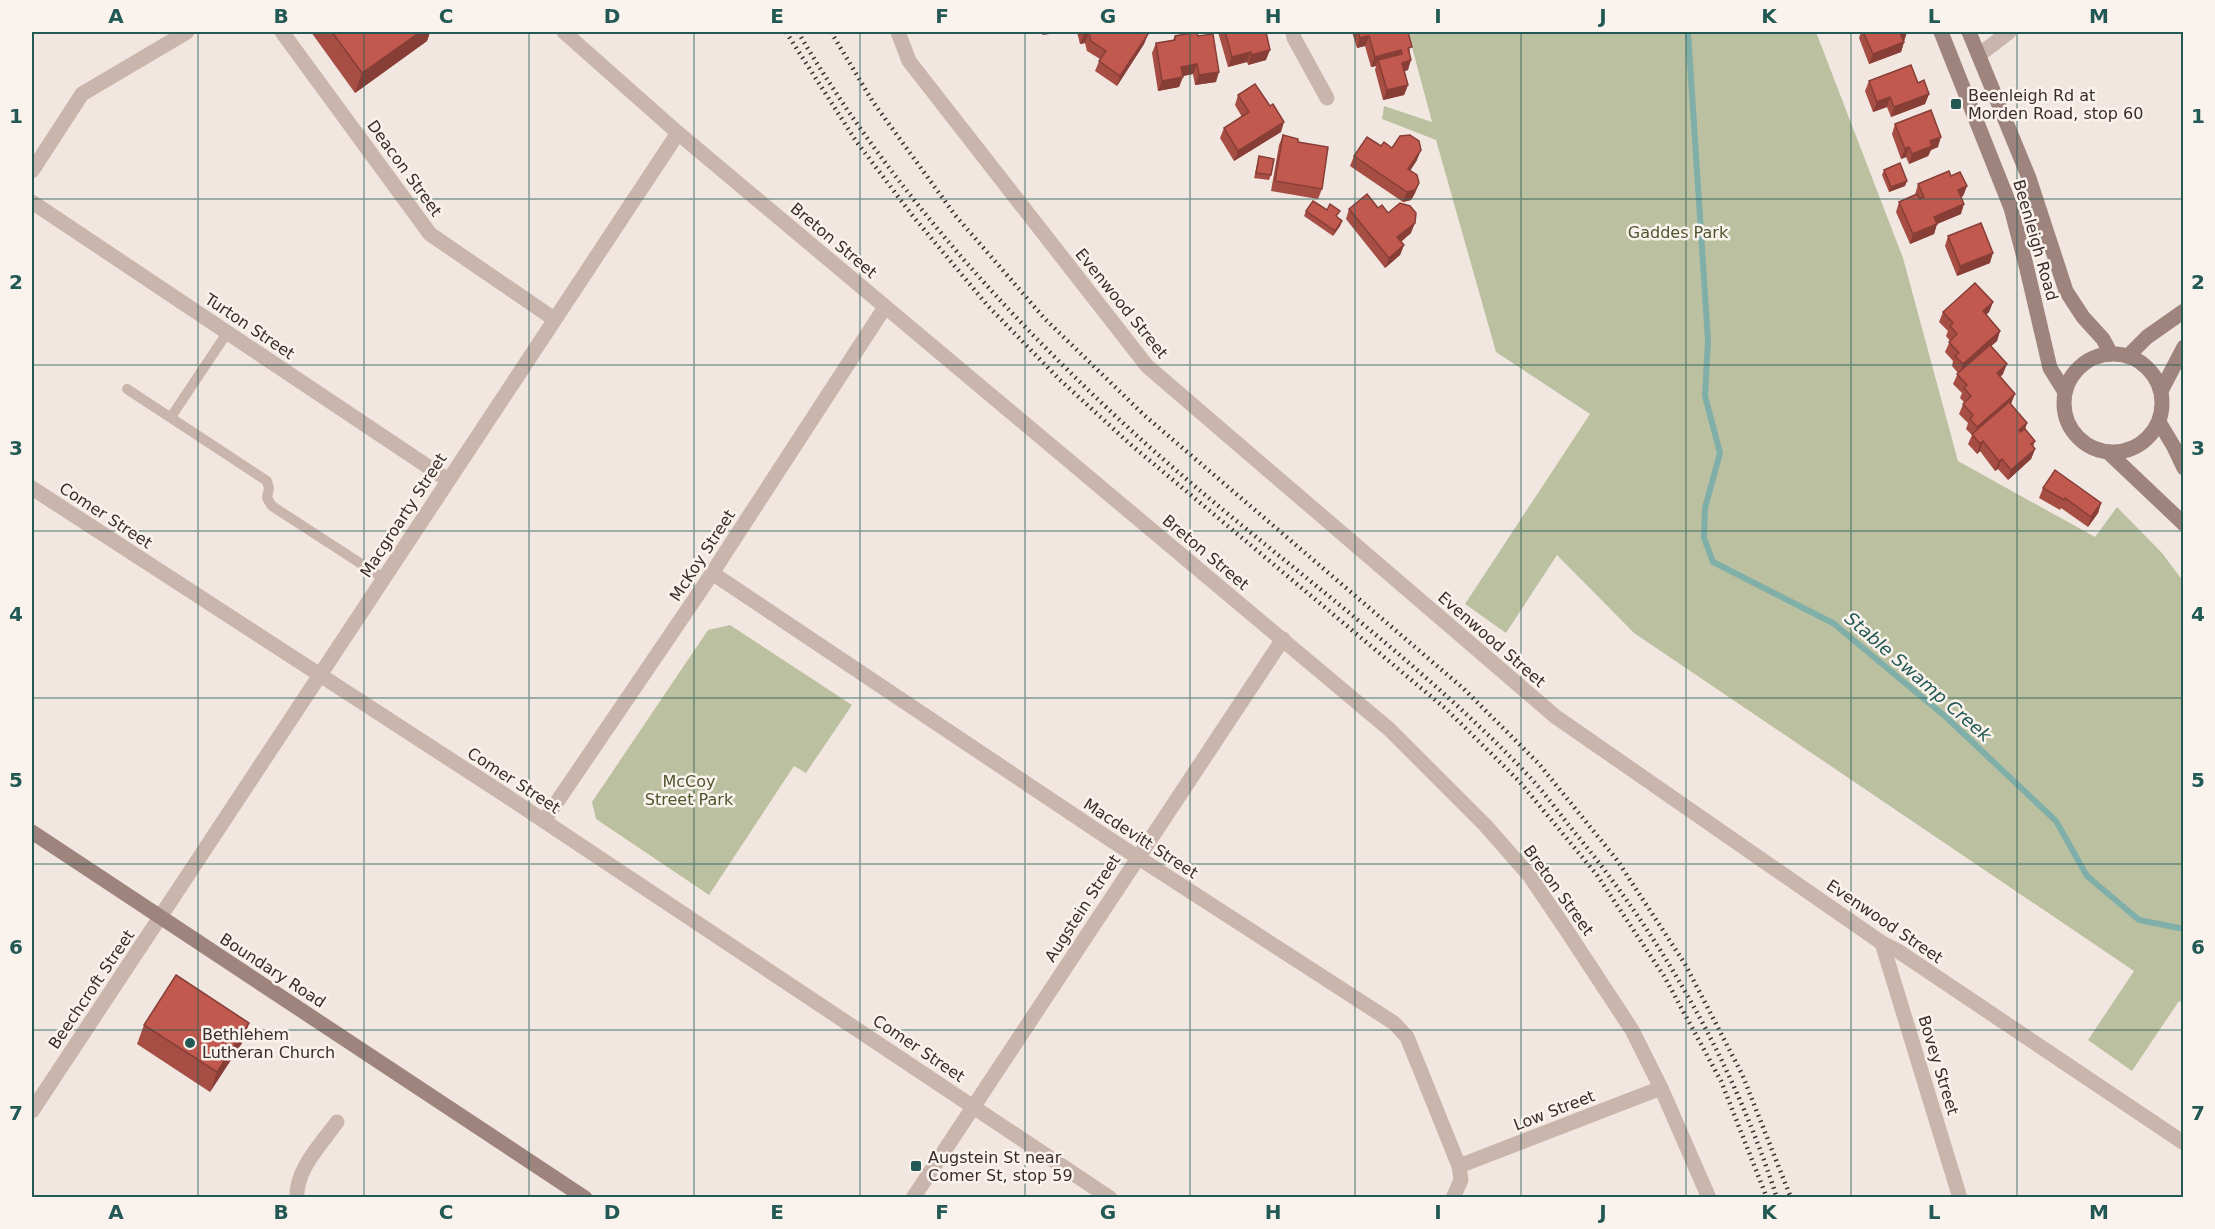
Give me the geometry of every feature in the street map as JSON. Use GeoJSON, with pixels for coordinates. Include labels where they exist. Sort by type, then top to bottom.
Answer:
{"type":"FeatureCollection","features":[{"type":"Feature","properties":{"kind":"main road","name":"Beenleigh Road"},"geometry":{"type":"LineString","coordinates":[[1941,32],[2011,208],[2050,368],[2065,392]]}},
{"type":"Feature","properties":{"kind":"main road","name":"Beenleigh Road"},"geometry":{"type":"LineString","coordinates":[[1969,32],[2029,178],[2066,291],[2083,318],[2103,339],[2111,354]]}},
{"type":"Feature","properties":{"kind":"main road"},"geometry":{"type":"LineString","coordinates":[[2128,356],[2147,337],[2184,311]]}},
{"type":"Feature","properties":{"kind":"main road"},"geometry":{"type":"LineString","coordinates":[[2161,391],[2184,347]]}},
{"type":"Feature","properties":{"kind":"main road"},"geometry":{"type":"LineString","coordinates":[[2111,354],[2128,356],[2143,364],[2154,376],[2161,391],[2162,406],[2158,422],[2150,436],[2138,446],[2124,452],[2108,452],[2092,448],[2078,438],[2068,425],[2063,409],[2065,392],[2071,377],[2081,365],[2096,357],[2111,354]]}},
{"type":"Feature","properties":{"kind":"main road"},"geometry":{"type":"LineString","coordinates":[[2158,422],[2184,468]]}},
{"type":"Feature","properties":{"kind":"main road"},"geometry":{"type":"LineString","coordinates":[[2108,452],[2184,524]]}},
{"type":"Feature","properties":{"kind":"main road","name":"Boundary Road"},"geometry":{"type":"LineString","coordinates":[[32,832],[585,1197]]}},
{"type":"Feature","properties":{"kind":"street"},"geometry":{"type":"LineString","coordinates":[[32,171],[82,94],[187,32]]}},
{"type":"Feature","properties":{"kind":"street","name":"Deacon Street"},"geometry":{"type":"LineString","coordinates":[[282,32],[430,234],[554,319]]}},
{"type":"Feature","properties":{"kind":"street","name":"Breton Street"},"geometry":{"type":"LineString","coordinates":[[564,32],[678,133],[1389,729],[1485,825],[1529,875],[1632,1029],[1709,1197]]}},
{"type":"Feature","properties":{"kind":"street","name":"Evenwood Street"},"geometry":{"type":"LineString","coordinates":[[898,32],[909,61],[1147,366],[1556,717],[1882,943],[1898,951],[2184,1143]]}},
{"type":"Feature","properties":{"kind":"street"},"geometry":{"type":"LineString","coordinates":[[1293,32],[1294,38],[1327,98]]}},
{"type":"Feature","properties":{"kind":"street"},"geometry":{"type":"LineString","coordinates":[[1979,55],[2008,32]]}},
{"type":"Feature","properties":{"kind":"street","name":"Macgroarty Street"},"geometry":{"type":"LineString","coordinates":[[161,918],[254,773],[678,133]]}},
{"type":"Feature","properties":{"kind":"street","name":"Turton Street"},"geometry":{"type":"LineString","coordinates":[[32,202],[448,480]]}},
{"type":"Feature","properties":{"kind":"street","name":"McKoy Street"},"geometry":{"type":"LineString","coordinates":[[544,821],[712,573],[885,307]]}},
{"type":"Feature","properties":{"kind":"street","name":"Comer Street"},"geometry":{"type":"LineString","coordinates":[[32,488],[544,821],[1110,1197]]}},
{"type":"Feature","properties":{"kind":"street","name":"Macdevitt Street"},"geometry":{"type":"LineString","coordinates":[[712,573],[1137,857],[1394,1023],[1407,1037],[1459,1166]]}},
{"type":"Feature","properties":{"kind":"street","name":"Augstein Street"},"geometry":{"type":"LineString","coordinates":[[913,1197],[1283,639]]}},
{"type":"Feature","properties":{"kind":"street","name":"Beechcroft Street"},"geometry":{"type":"LineString","coordinates":[[32,1111],[161,918]]}},
{"type":"Feature","properties":{"kind":"street","name":"Bovey Street"},"geometry":{"type":"LineString","coordinates":[[1882,943],[1960,1197]]}},
{"type":"Feature","properties":{"kind":"street","name":"Low Street"},"geometry":{"type":"LineString","coordinates":[[1459,1166],[1661,1088]]}},
{"type":"Feature","properties":{"kind":"street"},"geometry":{"type":"LineString","coordinates":[[297,1197],[296,1187],[309,1162],[337,1122]]}},
{"type":"Feature","properties":{"kind":"street"},"geometry":{"type":"LineString","coordinates":[[1453,1197],[1461,1180],[1459,1166]]}},
{"type":"Feature","properties":{"kind":"lane"},"geometry":{"type":"LineString","coordinates":[[171,417],[227,333]]}},
{"type":"Feature","properties":{"kind":"lane"},"geometry":{"type":"LineString","coordinates":[[127,389],[267,481],[269,488],[267,498],[272,506],[383,578]]}},
{"type":"Feature","properties":{"kind":"green space","name":"Gaddes Park"},"geometry":{"type":"Polygon","coordinates":[[[1408,32],[1816,32],[1903,258],[1958,461],[2095,537],[2117,507],[2162,553],[2183,581],[2183,1003],[2179,1001],[2132,1071],[2088,1040],[2134,971],[1634,633],[1557,555],[1506,633],[1465,604],[1590,414],[1496,352],[1436,140],[1382,119],[1384,106],[1432,122],[1408,32]]]}},
{"type":"Feature","properties":{"kind":"green space","name":"McCoy Street Park"},"geometry":{"type":"Polygon","coordinates":[[[730,625],[852,705],[806,773],[794,766],[709,895],[596,819],[592,802],[708,630],[730,625]]]}},
{"type":"Feature","properties":{"kind":"building"},"geometry":{"type":"Polygon","coordinates":[[[332,32],[420,32],[362,73],[332,32]]]}},
{"type":"Feature","properties":{"kind":"building"},"geometry":{"type":"Polygon","coordinates":[[[1083,32],[1144,32],[1148,34],[1120,76],[1099,61],[1106,51],[1091,41],[1089,33],[1084,34],[1083,32]]]}},
{"type":"Feature","properties":{"kind":"building"},"geometry":{"type":"Polygon","coordinates":[[[1197,32],[1198,36],[1213,34],[1219,72],[1199,75],[1197,64],[1181,67],[1183,77],[1162,81],[1156,43],[1175,40],[1175,36],[1197,32]]]}},
{"type":"Feature","properties":{"kind":"building"},"geometry":{"type":"Polygon","coordinates":[[[1225,32],[1266,32],[1270,50],[1232,57],[1225,32]]]}},
{"type":"Feature","properties":{"kind":"building"},"geometry":{"type":"Polygon","coordinates":[[[1358,32],[1408,32],[1412,47],[1408,48],[1411,60],[1402,63],[1408,85],[1387,90],[1378,60],[1402,54],[1401,50],[1375,57],[1369,36],[1360,38],[1358,32]]]}},
{"type":"Feature","properties":{"kind":"building"},"geometry":{"type":"Polygon","coordinates":[[[1863,32],[1903,32],[1900,33],[1904,42],[1873,54],[1863,32]]]}},
{"type":"Feature","properties":{"kind":"building"},"geometry":{"type":"Polygon","coordinates":[[[1911,65],[1918,83],[1924,80],[1929,94],[1894,107],[1890,97],[1877,102],[1869,81],[1911,65]]]}},
{"type":"Feature","properties":{"kind":"building"},"geometry":{"type":"Polygon","coordinates":[[[1255,84],[1270,106],[1273,104],[1284,122],[1238,151],[1224,128],[1249,112],[1238,95],[1255,84]]]}},
{"type":"Feature","properties":{"kind":"building"},"geometry":{"type":"Polygon","coordinates":[[[1931,110],[1941,137],[1930,141],[1932,146],[1912,154],[1909,147],[1905,149],[1895,124],[1931,110]]]}},
{"type":"Feature","properties":{"kind":"building"},"geometry":{"type":"Polygon","coordinates":[[[1283,135],[1298,139],[1298,142],[1328,147],[1322,189],[1275,181],[1283,135]]]}},
{"type":"Feature","properties":{"kind":"building"},"geometry":{"type":"Polygon","coordinates":[[[1410,135],[1419,141],[1421,150],[1408,169],[1417,175],[1419,183],[1415,190],[1407,192],[1354,156],[1367,137],[1381,146],[1384,142],[1392,148],[1400,136],[1410,135]]]}},
{"type":"Feature","properties":{"kind":"building"},"geometry":{"type":"Polygon","coordinates":[[[1259,156],[1274,159],[1271,175],[1256,173],[1259,156]]]}},
{"type":"Feature","properties":{"kind":"building"},"geometry":{"type":"Polygon","coordinates":[[[1900,163],[1907,181],[1891,187],[1884,170],[1900,163]]]}},
{"type":"Feature","properties":{"kind":"building"},"geometry":{"type":"Polygon","coordinates":[[[1949,171],[1951,176],[1960,172],[1967,186],[1958,190],[1964,204],[1934,217],[1937,224],[1913,234],[1899,202],[1917,194],[1920,199],[1924,197],[1918,184],[1949,171]]]}},
{"type":"Feature","properties":{"kind":"building"},"geometry":{"type":"Polygon","coordinates":[[[1367,194],[1378,208],[1382,205],[1388,213],[1400,203],[1410,206],[1416,213],[1415,223],[1397,237],[1404,245],[1389,258],[1349,209],[1367,194]]]}},
{"type":"Feature","properties":{"kind":"building"},"geometry":{"type":"Polygon","coordinates":[[[1313,201],[1327,210],[1330,204],[1340,211],[1336,216],[1342,221],[1335,231],[1306,211],[1313,201]]]}},
{"type":"Feature","properties":{"kind":"building"},"geometry":{"type":"Polygon","coordinates":[[[1981,223],[1993,253],[1960,266],[1948,236],[1981,223]]]}},
{"type":"Feature","properties":{"kind":"building"},"geometry":{"type":"Polygon","coordinates":[[[1975,283],[1993,302],[1983,311],[2000,331],[1963,364],[1955,356],[1959,353],[1949,342],[1957,334],[1950,326],[1953,323],[1943,312],[1975,283]]]}},
{"type":"Feature","properties":{"kind":"building"},"geometry":{"type":"Polygon","coordinates":[[[1990,345],[2007,364],[1997,373],[2015,394],[1977,427],[1970,419],[1973,415],[1963,404],[1971,396],[1964,388],[1967,385],[1957,374],[1990,345]]]}},
{"type":"Feature","properties":{"kind":"building"},"geometry":{"type":"Polygon","coordinates":[[[2009,402],[2027,423],[2019,430],[2020,432],[2025,429],[2035,441],[2031,444],[2035,449],[2011,470],[2002,459],[1999,461],[1983,441],[1980,444],[1972,434],[2009,402]]]}},
{"type":"Feature","properties":{"kind":"building"},"geometry":{"type":"Polygon","coordinates":[[[2055,470],[2101,503],[2091,517],[2065,498],[2064,500],[2043,488],[2055,470]]]}},
{"type":"Feature","properties":{"kind":"building","name":"Bethlehem Lutheran Church"},"geometry":{"type":"Polygon","coordinates":[[[176,975],[249,1023],[217,1072],[144,1025],[176,975]]]}},
{"type":"Feature","properties":{"kind":"waterway","name":"Stable Swamp Creek"},"geometry":{"type":"LineString","coordinates":[[1688,32],[1708,341],[1705,396],[1720,453],[1705,508],[1704,538],[1713,562],[1833,623],[1947,718],[2056,821],[2087,876],[2139,920],[2184,929]]}},
{"type":"Feature","properties":{"kind":"railway"},"geometry":{"type":"LineString","coordinates":[[786,32],[856,141],[912,215],[988,306],[1059,379],[1130,444],[1446,709],[1519,781],[1597,875],[1664,976],[1721,1081],[1767,1198]]}},
{"type":"Feature","properties":{"kind":"railway"},"geometry":{"type":"LineString","coordinates":[[798,32],[832,88],[910,194],[995,295],[1041,343],[1135,434],[1184,477],[1434,684],[1539,787],[1635,913],[1665,957],[1692,1003],[1739,1098],[1777,1198]]}},
{"type":"Feature","properties":{"kind":"railway"},"geometry":{"type":"LineString","coordinates":[[831,32],[873,102],[955,215],[1045,319],[1144,415],[1464,689],[1539,764],[1617,860],[1685,964],[1742,1074],[1791,1198]]}},
{"type":"Feature","properties":{"kind":"place","name":"Beenleigh Rd at Morden Road, stop 60"},"geometry":{"type":"Point","coordinates":[1956,104]}},
{"type":"Feature","properties":{"kind":"place","name":"Bethlehem Lutheran Church"},"geometry":{"type":"Point","coordinates":[190,1043]}},
{"type":"Feature","properties":{"kind":"place","name":"Augstein St near Comer St, stop 59"},"geometry":{"type":"Point","coordinates":[916,1166]}}]}
